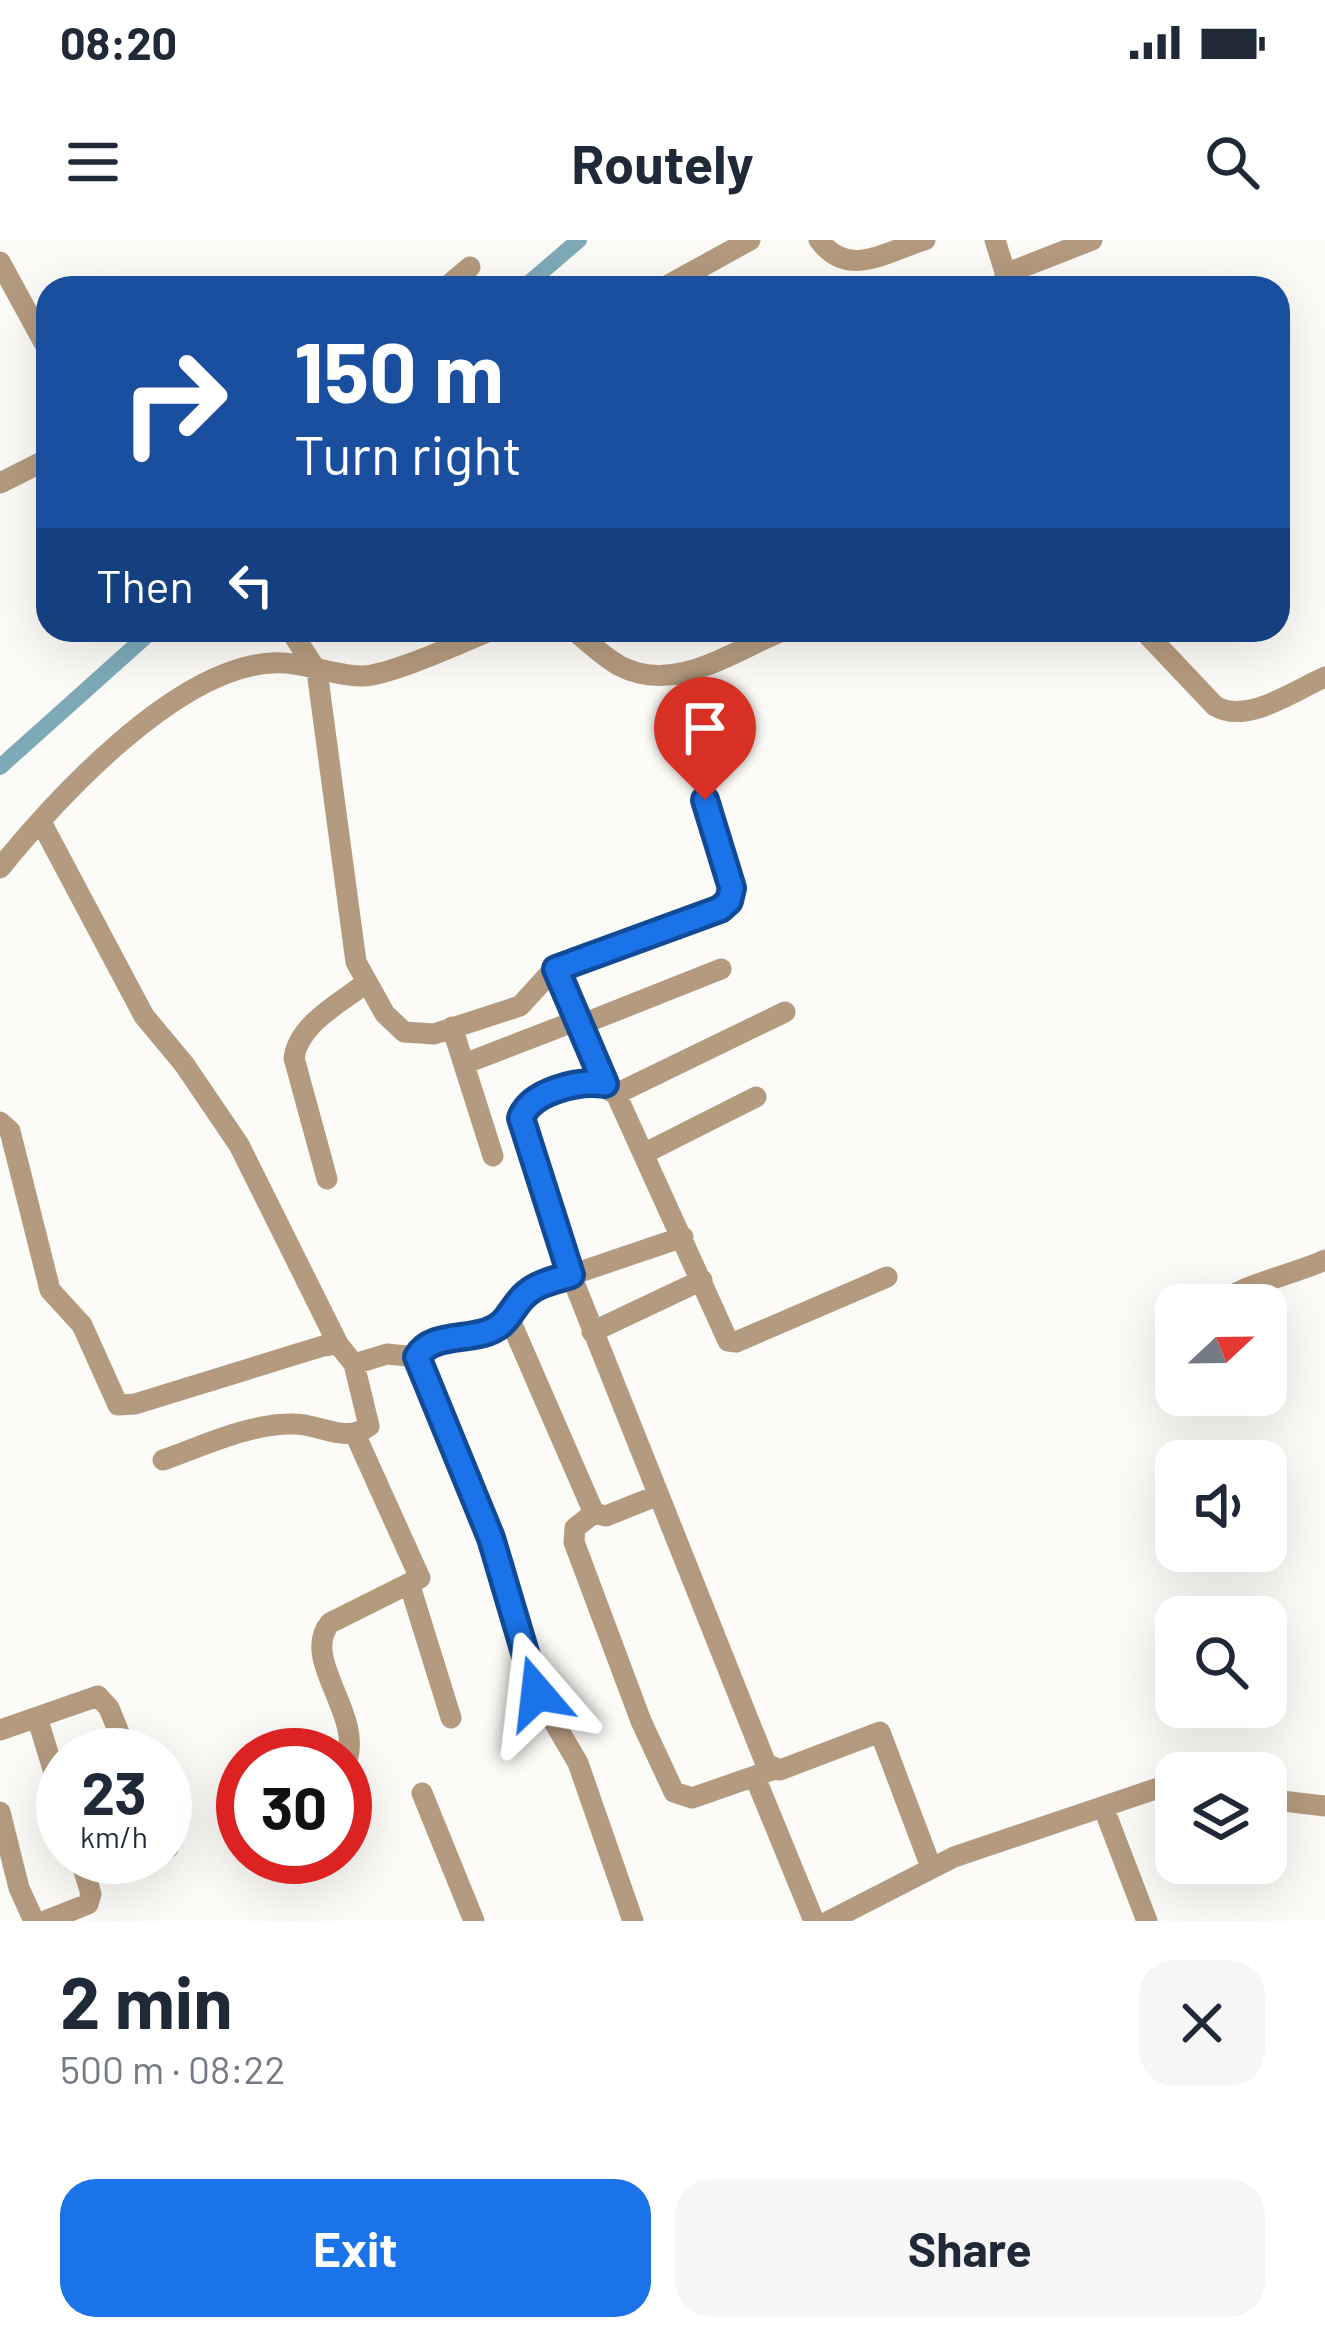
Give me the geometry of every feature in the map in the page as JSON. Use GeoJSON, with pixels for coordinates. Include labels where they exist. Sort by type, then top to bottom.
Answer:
{"type":"FeatureCollection","features":[{"type":"Feature","properties":{"kind":"street"},"geometry":{"type":"LineString","coordinates":[[685,276],[750,240]]}},
{"type":"Feature","properties":{"kind":"street"},"geometry":{"type":"LineString","coordinates":[[819,240],[831,256],[849,262],[925,240]]}},
{"type":"Feature","properties":{"kind":"street"},"geometry":{"type":"LineString","coordinates":[[995,240],[1006,276]]}},
{"type":"Feature","properties":{"kind":"street"},"geometry":{"type":"LineString","coordinates":[[1018,276],[1092,240]]}},
{"type":"Feature","properties":{"kind":"street"},"geometry":{"type":"LineString","coordinates":[[0,262],[36,328]]}},
{"type":"Feature","properties":{"kind":"street"},"geometry":{"type":"LineString","coordinates":[[459,276],[470,267]]}},
{"type":"Feature","properties":{"kind":"street"},"geometry":{"type":"LineString","coordinates":[[0,483],[36,465]]}},
{"type":"Feature","properties":{"kind":"street"},"geometry":{"type":"LineString","coordinates":[[298,642],[317,671],[356,962],[385,1014],[404,1032],[434,1034],[520,1006],[531,998],[538,980],[556,969],[720,909],[729,901],[732,888],[707,811],[701,735],[686,672]]}},
{"type":"Feature","properties":{"kind":"street"},"geometry":{"type":"LineString","coordinates":[[0,868],[80,778],[140,724],[188,694],[243,669],[275,663],[367,676],[459,642]]}},
{"type":"Feature","properties":{"kind":"street"},"geometry":{"type":"LineString","coordinates":[[588,642],[618,665],[637,672],[686,672],[756,642]]}},
{"type":"Feature","properties":{"kind":"street"},"geometry":{"type":"LineString","coordinates":[[1154,642],[1215,706],[1229,714],[1250,711],[1325,677]]}},
{"type":"Feature","properties":{"kind":"street"},"geometry":{"type":"LineString","coordinates":[[40,822],[144,1016],[184,1064],[239,1145],[338,1343],[354,1364],[369,1426],[355,1434],[280,1424],[163,1460]]}},
{"type":"Feature","properties":{"kind":"street"},"geometry":{"type":"LineString","coordinates":[[556,969],[610,1089],[645,1153],[722,1335],[736,1342],[887,1277]]}},
{"type":"Feature","properties":{"kind":"street"},"geometry":{"type":"LineString","coordinates":[[464,1064],[721,969]]}},
{"type":"Feature","properties":{"kind":"street"},"geometry":{"type":"LineString","coordinates":[[327,1179],[294,1058],[296,1044],[305,1030],[367,982]]}},
{"type":"Feature","properties":{"kind":"street"},"geometry":{"type":"LineString","coordinates":[[785,1012],[610,1089],[595,1082],[538,1096],[526,1103],[521,1118],[571,1275],[742,1712],[814,1921]]}},
{"type":"Feature","properties":{"kind":"street"},"geometry":{"type":"LineString","coordinates":[[452,1028],[493,1156]]}},
{"type":"Feature","properties":{"kind":"street"},"geometry":{"type":"LineString","coordinates":[[645,1153],[756,1097]]}},
{"type":"Feature","properties":{"kind":"street"},"geometry":{"type":"LineString","coordinates":[[0,1122],[10,1131],[50,1290],[82,1325],[118,1405],[338,1343]]}},
{"type":"Feature","properties":{"kind":"street"},"geometry":{"type":"LineString","coordinates":[[417,1357],[427,1346],[487,1332],[510,1320],[522,1297],[535,1288],[683,1237]]}},
{"type":"Feature","properties":{"kind":"street"},"geometry":{"type":"LineString","coordinates":[[1267,1284],[1325,1260]]}},
{"type":"Feature","properties":{"kind":"street"},"geometry":{"type":"LineString","coordinates":[[592,1332],[702,1280]]}},
{"type":"Feature","properties":{"kind":"street"},"geometry":{"type":"LineString","coordinates":[[510,1320],[594,1513]]}},
{"type":"Feature","properties":{"kind":"street"},"geometry":{"type":"LineString","coordinates":[[354,1364],[387,1354],[417,1357]]}},
{"type":"Feature","properties":{"kind":"street"},"geometry":{"type":"LineString","coordinates":[[417,1357],[491,1538],[537,1693],[578,1763],[633,1921]]}},
{"type":"Feature","properties":{"kind":"street"},"geometry":{"type":"LineString","coordinates":[[349,1728],[320,1648],[321,1633],[329,1623],[420,1578],[355,1434]]}},
{"type":"Feature","properties":{"kind":"street"},"geometry":{"type":"LineString","coordinates":[[594,1513],[606,1516],[656,1496]]}},
{"type":"Feature","properties":{"kind":"street"},"geometry":{"type":"LineString","coordinates":[[594,1513],[575,1528],[574,1542],[669,1783],[682,1797],[692,1798],[880,1732],[931,1867]]}},
{"type":"Feature","properties":{"kind":"street"},"geometry":{"type":"LineString","coordinates":[[410,1586],[451,1718]]}},
{"type":"Feature","properties":{"kind":"street"},"geometry":{"type":"LineString","coordinates":[[0,1730],[98,1696],[117,1728]]}},
{"type":"Feature","properties":{"kind":"street"},"geometry":{"type":"LineString","coordinates":[[37,1717],[40,1728]]}},
{"type":"Feature","properties":{"kind":"street"},"geometry":{"type":"LineString","coordinates":[[829,1921],[931,1867],[1155,1790]]}},
{"type":"Feature","properties":{"kind":"street"},"geometry":{"type":"LineString","coordinates":[[422,1793],[474,1921]]}},
{"type":"Feature","properties":{"kind":"street"},"geometry":{"type":"LineString","coordinates":[[1287,1802],[1320,1806],[1325,1832]]}},
{"type":"Feature","properties":{"kind":"street"},"geometry":{"type":"LineString","coordinates":[[1103,1809],[1148,1921]]}},
{"type":"Feature","properties":{"kind":"street"},"geometry":{"type":"LineString","coordinates":[[0,1812],[34,1921]]}},
{"type":"Feature","properties":{"kind":"street"},"geometry":{"type":"LineString","coordinates":[[45,1921],[88,1904],[88,1884]]}},
{"type":"Feature","properties":{"kind":"waterway"},"geometry":{"type":"LineString","coordinates":[[537,276],[579,240]]}},
{"type":"Feature","properties":{"kind":"waterway"},"geometry":{"type":"LineString","coordinates":[[0,767],[140,642]]}},
{"type":"Feature","properties":{"kind":"route"},"geometry":{"type":"LineString","coordinates":[[537,1693],[491,1538],[417,1357],[427,1346],[487,1332],[510,1320],[522,1297],[571,1275],[521,1118],[526,1103],[538,1096],[595,1082],[605,1084],[556,969],[720,909],[729,901],[732,888],[705,800]]}}]}
